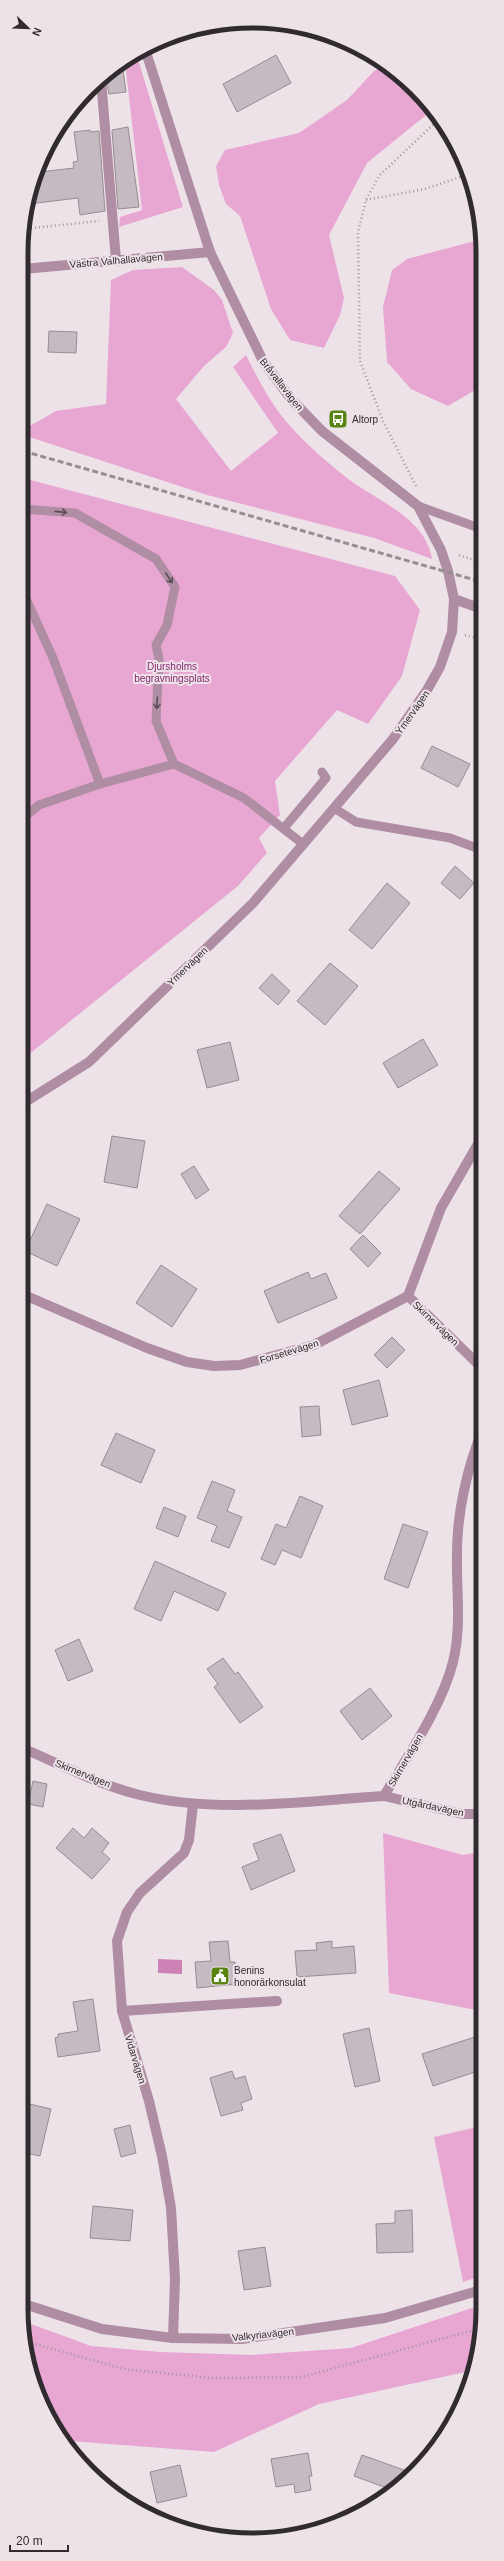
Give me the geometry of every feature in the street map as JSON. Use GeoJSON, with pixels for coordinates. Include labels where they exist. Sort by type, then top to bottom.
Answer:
{"type":"FeatureCollection","features":[{"type":"Feature","properties":{"kind":"street","name":"Bråvallavägen"},"geometry":{"type":"LineString","coordinates":[[147,54],[210,252],[262,361],[292,399],[322,430],[415,503],[441,550],[448,571],[454,599]]}},
{"type":"Feature","properties":{"kind":"street"},"geometry":{"type":"LineString","coordinates":[[102,86],[116,260]]}},
{"type":"Feature","properties":{"kind":"street","name":"Västra Valhallavägen"},"geometry":{"type":"LineString","coordinates":[[28,268],[210,252]]}},
{"type":"Feature","properties":{"kind":"street"},"geometry":{"type":"LineString","coordinates":[[454,599],[476,607]]}},
{"type":"Feature","properties":{"kind":"street","name":"Ymervägen"},"geometry":{"type":"LineString","coordinates":[[28,1100],[89,1062],[253,903],[393,739],[440,667],[452,632],[454,599]]}},
{"type":"Feature","properties":{"kind":"street"},"geometry":{"type":"LineString","coordinates":[[408,1296],[441,1208],[476,1147]]}},
{"type":"Feature","properties":{"kind":"street","name":"Forsetevägen"},"geometry":{"type":"LineString","coordinates":[[28,1297],[146,1348],[187,1362],[214,1366],[240,1365],[314,1345],[408,1296]]}},
{"type":"Feature","properties":{"kind":"street","name":"Skirnervägen"},"geometry":{"type":"LineString","coordinates":[[408,1296],[476,1362]]}},
{"type":"Feature","properties":{"kind":"street","name":"Skirnervägen"},"geometry":{"type":"LineString","coordinates":[[28,1750],[139,1795],[193,1804],[286,1802],[384,1796],[431,1716],[453,1662],[458,1606],[457,1552],[463,1498],[476,1453]]}},
{"type":"Feature","properties":{"kind":"street","name":"Utgårdavägen"},"geometry":{"type":"LineString","coordinates":[[384,1796],[462,1814],[476,1814]]}},
{"type":"Feature","properties":{"kind":"street","name":"Vidarvägen"},"geometry":{"type":"LineString","coordinates":[[173,2338],[175,2279],[171,2208],[162,2156],[151,2109],[122,2011],[117,1941],[127,1912],[140,1893],[184,1853],[189,1840],[193,1804]]}},
{"type":"Feature","properties":{"kind":"street"},"geometry":{"type":"LineString","coordinates":[[122,2011],[278,2001]]}},
{"type":"Feature","properties":{"kind":"street","name":"Valkyriavägen"},"geometry":{"type":"LineString","coordinates":[[28,2305],[102,2329],[173,2338],[242,2339],[384,2318],[476,2291]]}},
{"type":"Feature","properties":{"kind":"lane"},"geometry":{"type":"LineString","coordinates":[[415,503],[476,527]]}},
{"type":"Feature","properties":{"kind":"lane"},"geometry":{"type":"LineString","coordinates":[[28,509],[75,513],[156,559],[175,588],[167,625],[156,645],[159,659],[156,721],[174,764]]}},
{"type":"Feature","properties":{"kind":"lane"},"geometry":{"type":"LineString","coordinates":[[28,603],[54,658],[100,784]]}},
{"type":"Feature","properties":{"kind":"lane"},"geometry":{"type":"LineString","coordinates":[[28,814],[39,805],[100,784],[174,764],[244,798],[303,844]]}},
{"type":"Feature","properties":{"kind":"lane"},"geometry":{"type":"LineString","coordinates":[[284,828],[326,778],[322,772]]}},
{"type":"Feature","properties":{"kind":"lane"},"geometry":{"type":"LineString","coordinates":[[334,808],[356,822],[450,838],[476,848]]}},
{"type":"Feature","properties":{"kind":"path"},"geometry":{"type":"LineString","coordinates":[[415,503],[416,484],[383,421],[360,361],[358,232],[366,200],[379,176],[435,123]]}},
{"type":"Feature","properties":{"kind":"path"},"geometry":{"type":"LineString","coordinates":[[366,200],[425,189],[463,176]]}},
{"type":"Feature","properties":{"kind":"path"},"geometry":{"type":"LineString","coordinates":[[29,228],[112,220]]}},
{"type":"Feature","properties":{"kind":"path"},"geometry":{"type":"LineString","coordinates":[[441,550],[476,561]]}},
{"type":"Feature","properties":{"kind":"path"},"geometry":{"type":"LineString","coordinates":[[31,2343],[124,2369],[214,2378],[302,2377],[475,2330]]}},
{"type":"Feature","properties":{"kind":"green space"},"geometry":{"type":"Polygon","coordinates":[[[138,59],[183,207],[119,227],[120,217],[142,210],[126,68],[138,59]]]}},
{"type":"Feature","properties":{"kind":"green space"},"geometry":{"type":"Polygon","coordinates":[[[379,68],[388,74],[400,84],[428,114],[367,163],[329,235],[344,298],[340,315],[324,348],[290,340],[271,309],[240,216],[226,204],[219,185],[216,166],[225,150],[299,133],[347,100],[374,71],[379,68]]]}},
{"type":"Feature","properties":{"kind":"green space"},"geometry":{"type":"Polygon","coordinates":[[[476,241],[476,390],[448,406],[411,389],[387,362],[383,307],[392,270],[407,259],[476,241]]]}},
{"type":"Feature","properties":{"kind":"green space"},"geometry":{"type":"Polygon","coordinates":[[[182,267],[214,290],[222,300],[233,333],[226,347],[204,366],[176,399],[231,471],[278,433],[233,367],[246,355],[272,402],[291,427],[318,454],[347,478],[410,521],[420,532],[428,545],[432,559],[374,538],[207,495],[28,437],[28,427],[56,411],[106,404],[111,280],[133,270],[182,267]]]}},
{"type":"Feature","properties":{"kind":"green space","name":"Djursholms begravningsplats"},"geometry":{"type":"Polygon","coordinates":[[[28,479],[395,576],[420,610],[402,676],[368,724],[337,710],[275,781],[280,815],[259,838],[267,853],[238,886],[28,1055],[28,479]]]}},
{"type":"Feature","properties":{"kind":"green space"},"geometry":{"type":"Polygon","coordinates":[[[383,1833],[463,1855],[476,1853],[476,2010],[389,1993],[383,1833]]]}},
{"type":"Feature","properties":{"kind":"green space"},"geometry":{"type":"Polygon","coordinates":[[[476,2127],[476,2278],[463,2282],[434,2137],[476,2127]]]}},
{"type":"Feature","properties":{"kind":"green space"},"geometry":{"type":"Polygon","coordinates":[[[476,2307],[476,2324],[472,2353],[467,2372],[319,2404],[214,2452],[71,2441],[58,2421],[45,2395],[32,2353],[28,2323],[91,2346],[160,2352],[252,2355],[351,2348],[476,2307]]]}},
{"type":"Feature","properties":{"kind":"shaded area"},"geometry":{"type":"Polygon","coordinates":[[[158,1959],[182,1960],[182,1974],[158,1973],[158,1959]]]}},
{"type":"Feature","properties":{"kind":"building"},"geometry":{"type":"Polygon","coordinates":[[[276,55],[291,83],[237,112],[223,84],[276,55]]]}},
{"type":"Feature","properties":{"kind":"building"},"geometry":{"type":"Polygon","coordinates":[[[123,69],[126,92],[109,94],[106,82],[123,69]]]}},
{"type":"Feature","properties":{"kind":"building"},"geometry":{"type":"Polygon","coordinates":[[[128,127],[139,207],[118,209],[112,130],[128,127]]]}},
{"type":"Feature","properties":{"kind":"building"},"geometry":{"type":"Polygon","coordinates":[[[90,130],[90,132],[99,131],[105,211],[80,215],[78,198],[33,203],[43,172],[74,168],[73,162],[78,161],[74,132],[90,130]]]}},
{"type":"Feature","properties":{"kind":"building"},"geometry":{"type":"Polygon","coordinates":[[[49,331],[77,332],[76,353],[48,352],[49,331]]]}},
{"type":"Feature","properties":{"kind":"building"},"geometry":{"type":"Polygon","coordinates":[[[432,746],[470,764],[458,787],[421,768],[432,746]]]}},
{"type":"Feature","properties":{"kind":"building"},"geometry":{"type":"Polygon","coordinates":[[[455,866],[474,883],[460,899],[441,883],[455,866]]]}},
{"type":"Feature","properties":{"kind":"building"},"geometry":{"type":"Polygon","coordinates":[[[387,883],[410,903],[372,949],[349,930],[387,883]]]}},
{"type":"Feature","properties":{"kind":"building"},"geometry":{"type":"Polygon","coordinates":[[[330,963],[358,986],[325,1025],[297,1001],[330,963]]]}},
{"type":"Feature","properties":{"kind":"building"},"geometry":{"type":"Polygon","coordinates":[[[272,974],[290,991],[278,1005],[259,988],[272,974]]]}},
{"type":"Feature","properties":{"kind":"building"},"geometry":{"type":"Polygon","coordinates":[[[423,1039],[438,1065],[398,1088],[383,1063],[423,1039]]]}},
{"type":"Feature","properties":{"kind":"building"},"geometry":{"type":"Polygon","coordinates":[[[230,1042],[239,1080],[207,1088],[197,1050],[230,1042]]]}},
{"type":"Feature","properties":{"kind":"building"},"geometry":{"type":"Polygon","coordinates":[[[112,1136],[145,1141],[137,1188],[104,1182],[112,1136]]]}},
{"type":"Feature","properties":{"kind":"building"},"geometry":{"type":"Polygon","coordinates":[[[194,1166],[209,1190],[196,1199],[181,1174],[194,1166]]]}},
{"type":"Feature","properties":{"kind":"building"},"geometry":{"type":"Polygon","coordinates":[[[379,1171],[400,1189],[360,1234],[339,1216],[379,1171]]]}},
{"type":"Feature","properties":{"kind":"building"},"geometry":{"type":"Polygon","coordinates":[[[47,1204],[80,1219],[57,1266],[28,1252],[28,1245],[47,1204]]]}},
{"type":"Feature","properties":{"kind":"building"},"geometry":{"type":"Polygon","coordinates":[[[363,1235],[381,1253],[368,1267],[350,1249],[363,1235]]]}},
{"type":"Feature","properties":{"kind":"building"},"geometry":{"type":"Polygon","coordinates":[[[161,1265],[197,1289],[172,1327],[136,1303],[161,1265]]]}},
{"type":"Feature","properties":{"kind":"building"},"geometry":{"type":"Polygon","coordinates":[[[308,1272],[311,1279],[326,1273],[337,1298],[278,1323],[264,1291],[308,1272]]]}},
{"type":"Feature","properties":{"kind":"building"},"geometry":{"type":"Polygon","coordinates":[[[392,1337],[405,1350],[387,1368],[374,1355],[392,1337]]]}},
{"type":"Feature","properties":{"kind":"building"},"geometry":{"type":"Polygon","coordinates":[[[379,1380],[388,1416],[352,1425],[343,1390],[379,1380]]]}},
{"type":"Feature","properties":{"kind":"building"},"geometry":{"type":"Polygon","coordinates":[[[319,1406],[321,1435],[302,1437],[300,1407],[319,1406]]]}},
{"type":"Feature","properties":{"kind":"building"},"geometry":{"type":"Polygon","coordinates":[[[116,1433],[155,1450],[141,1483],[101,1465],[116,1433]]]}},
{"type":"Feature","properties":{"kind":"building"},"geometry":{"type":"Polygon","coordinates":[[[212,1481],[235,1490],[227,1511],[242,1517],[229,1548],[211,1541],[217,1526],[197,1518],[212,1481]]]}},
{"type":"Feature","properties":{"kind":"building"},"geometry":{"type":"Polygon","coordinates":[[[300,1496],[323,1506],[301,1558],[282,1550],[275,1565],[261,1559],[276,1524],[286,1528],[300,1496]]]}},
{"type":"Feature","properties":{"kind":"building"},"geometry":{"type":"Polygon","coordinates":[[[164,1507],[186,1516],[178,1537],[156,1528],[164,1507]]]}},
{"type":"Feature","properties":{"kind":"building"},"geometry":{"type":"Polygon","coordinates":[[[403,1524],[428,1532],[408,1588],[384,1579],[403,1524]]]}},
{"type":"Feature","properties":{"kind":"building"},"geometry":{"type":"Polygon","coordinates":[[[155,1561],[226,1593],[218,1611],[174,1591],[161,1621],[134,1609],[155,1561]]]}},
{"type":"Feature","properties":{"kind":"building"},"geometry":{"type":"Polygon","coordinates":[[[79,1639],[93,1671],[68,1681],[55,1650],[79,1639]]]}},
{"type":"Feature","properties":{"kind":"building"},"geometry":{"type":"Polygon","coordinates":[[[223,1658],[235,1674],[238,1672],[263,1707],[240,1723],[214,1687],[218,1684],[207,1669],[223,1658]]]}},
{"type":"Feature","properties":{"kind":"building"},"geometry":{"type":"Polygon","coordinates":[[[370,1688],[392,1716],[362,1740],[340,1711],[370,1688]]]}},
{"type":"Feature","properties":{"kind":"building"},"geometry":{"type":"Polygon","coordinates":[[[33,1781],[47,1784],[43,1807],[28,1804],[33,1781]]]}},
{"type":"Feature","properties":{"kind":"building"},"geometry":{"type":"Polygon","coordinates":[[[73,1828],[84,1838],[92,1828],[109,1843],[102,1852],[110,1859],[92,1879],[56,1848],[73,1828]]]}},
{"type":"Feature","properties":{"kind":"building"},"geometry":{"type":"Polygon","coordinates":[[[281,1834],[295,1871],[251,1890],[242,1867],[259,1860],[253,1844],[281,1834]]]}},
{"type":"Feature","properties":{"kind":"building"},"geometry":{"type":"Polygon","coordinates":[[[228,1941],[230,1962],[235,1962],[237,1984],[197,1988],[195,1962],[211,1961],[209,1942],[228,1941]]]}},
{"type":"Feature","properties":{"kind":"building"},"geometry":{"type":"Polygon","coordinates":[[[332,1941],[332,1948],[354,1946],[356,1973],[297,1977],[295,1951],[317,1950],[316,1943],[332,1941]]]}},
{"type":"Feature","properties":{"kind":"building"},"geometry":{"type":"Polygon","coordinates":[[[93,1999],[100,2051],[58,2057],[55,2038],[58,2037],[58,2034],[78,2031],[73,2002],[93,1999]]]}},
{"type":"Feature","properties":{"kind":"building"},"geometry":{"type":"Polygon","coordinates":[[[369,2028],[380,2081],[355,2087],[343,2034],[369,2028]]]}},
{"type":"Feature","properties":{"kind":"building"},"geometry":{"type":"Polygon","coordinates":[[[476,2037],[476,2072],[433,2086],[422,2054],[476,2037]]]}},
{"type":"Feature","properties":{"kind":"building"},"geometry":{"type":"Polygon","coordinates":[[[232,2071],[235,2079],[245,2076],[252,2099],[241,2103],[243,2110],[221,2116],[210,2078],[232,2071]]]}},
{"type":"Feature","properties":{"kind":"building"},"geometry":{"type":"Polygon","coordinates":[[[28,2104],[51,2109],[40,2156],[28,2153],[28,2104]]]}},
{"type":"Feature","properties":{"kind":"building"},"geometry":{"type":"Polygon","coordinates":[[[130,2125],[136,2153],[121,2157],[114,2129],[130,2125]]]}},
{"type":"Feature","properties":{"kind":"building"},"geometry":{"type":"Polygon","coordinates":[[[93,2206],[133,2210],[130,2241],[90,2238],[93,2206]]]}},
{"type":"Feature","properties":{"kind":"building"},"geometry":{"type":"Polygon","coordinates":[[[412,2210],[413,2252],[377,2253],[376,2224],[395,2223],[395,2211],[412,2210]]]}},
{"type":"Feature","properties":{"kind":"building"},"geometry":{"type":"Polygon","coordinates":[[[265,2247],[271,2286],[244,2290],[238,2251],[265,2247]]]}},
{"type":"Feature","properties":{"kind":"building"},"geometry":{"type":"Polygon","coordinates":[[[308,2453],[312,2476],[309,2476],[311,2490],[295,2493],[294,2484],[276,2487],[271,2459],[308,2453]]]}},
{"type":"Feature","properties":{"kind":"building"},"geometry":{"type":"Polygon","coordinates":[[[362,2455],[404,2470],[403,2474],[387,2488],[354,2476],[362,2455]]]}},
{"type":"Feature","properties":{"kind":"building"},"geometry":{"type":"Polygon","coordinates":[[[180,2465],[187,2496],[157,2503],[150,2472],[180,2465]]]}},
{"type":"Feature","properties":{"kind":"railway"},"geometry":{"type":"LineString","coordinates":[[28,452],[476,580]]}},
{"type":"Feature","properties":{"kind":"place","name":"Altorp"},"geometry":{"type":"Point","coordinates":[338,419]}},
{"type":"Feature","properties":{"kind":"place","name":"Benins honorärkonsulat"},"geometry":{"type":"Point","coordinates":[220,1976]}}]}
